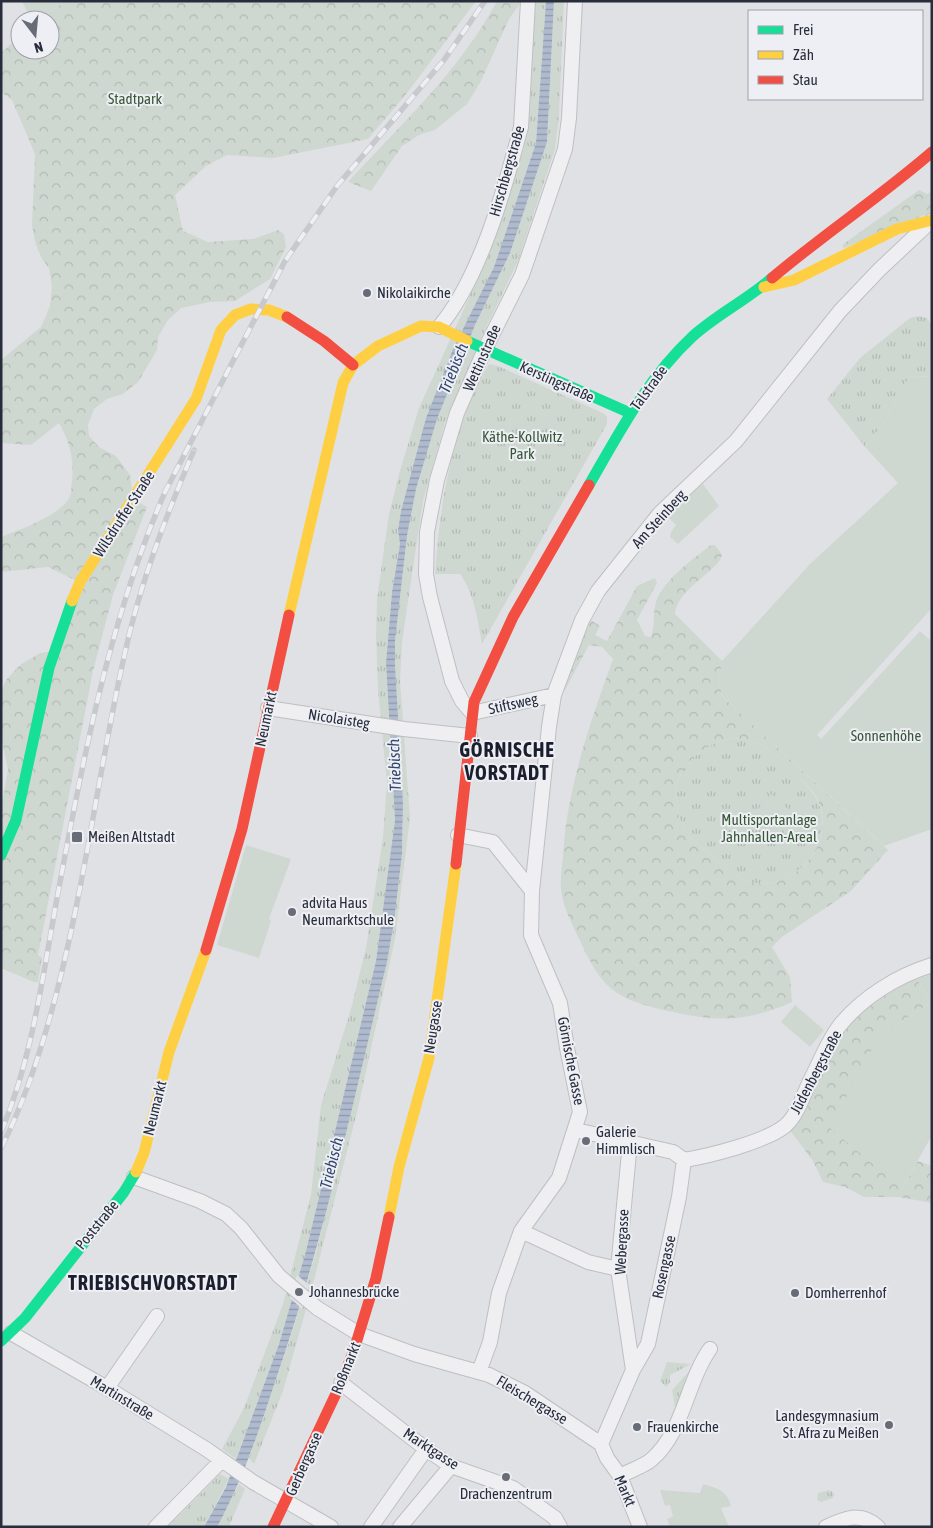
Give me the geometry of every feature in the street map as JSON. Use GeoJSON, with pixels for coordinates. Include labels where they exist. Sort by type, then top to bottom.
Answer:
{"type":"FeatureCollection","features":[{"type":"Feature","properties":{"kind":"main road","name":"Talstraße"},"geometry":{"type":"LineString","coordinates":[[472,713],[474,702],[513,617],[630,413],[665,365],[692,336],[762,287],[801,254],[888,190],[932,152]]}},
{"type":"Feature","properties":{"kind":"main road"},"geometry":{"type":"LineString","coordinates":[[762,287],[794,280],[898,229],[932,220]]}},
{"type":"Feature","properties":{"kind":"main road"},"geometry":{"type":"LineString","coordinates":[[801,254],[811,264],[824,264]]}},
{"type":"Feature","properties":{"kind":"main road","name":"Wilsdruffer Straße"},"geometry":{"type":"LineString","coordinates":[[1,855],[13,832],[18,815],[37,723],[66,610],[80,582],[196,399],[205,381],[213,346],[226,323],[249,310],[269,309],[309,330],[353,365]]}},
{"type":"Feature","properties":{"kind":"main road","name":"Neumarkt"},"geometry":{"type":"LineString","coordinates":[[134,1177],[144,1153],[174,1038],[208,946],[240,838],[341,388],[353,365],[378,346],[410,329],[421,326],[445,330]]}},
{"type":"Feature","properties":{"kind":"main road","name":"Kerstingstraße"},"geometry":{"type":"LineString","coordinates":[[445,330],[630,413]]}},
{"type":"Feature","properties":{"kind":"main road","name":"Neugasse"},"geometry":{"type":"LineString","coordinates":[[359,1334],[376,1278],[399,1167],[427,1066],[440,986],[472,713]]}},
{"type":"Feature","properties":{"kind":"main road","name":"Poststraße"},"geometry":{"type":"LineString","coordinates":[[6,1337],[134,1177]]}},
{"type":"Feature","properties":{"kind":"main road","name":"Roßmarkt"},"geometry":{"type":"LineString","coordinates":[[332,1400],[341,1383],[359,1334]]}},
{"type":"Feature","properties":{"kind":"main road","name":"Gerbergasse"},"geometry":{"type":"LineString","coordinates":[[273,1527],[287,1501],[332,1400]]}},
{"type":"Feature","properties":{"kind":"street","name":"Hirschbergstraße"},"geometry":{"type":"LineString","coordinates":[[445,330],[478,259],[520,134],[528,1]]}},
{"type":"Feature","properties":{"kind":"street","name":"Wettinstraße"},"geometry":{"type":"LineString","coordinates":[[472,713],[462,701],[452,681],[430,597],[426,574],[427,532],[437,480],[457,413],[481,347],[522,274],[565,149],[568,132],[575,1]]}},
{"type":"Feature","properties":{"kind":"street","name":"Am Steinberg"},"geometry":{"type":"LineString","coordinates":[[532,891],[543,768],[554,695],[582,620],[598,590],[654,521],[736,441],[840,311],[879,270],[932,220]]}},
{"type":"Feature","properties":{"kind":"street","name":"Stiftsweg"},"geometry":{"type":"LineString","coordinates":[[472,713],[554,695]]}},
{"type":"Feature","properties":{"kind":"street","name":"Nicolaisteg"},"geometry":{"type":"LineString","coordinates":[[268,708],[381,726],[470,736]]}},
{"type":"Feature","properties":{"kind":"street"},"geometry":{"type":"LineString","coordinates":[[458,835],[493,842],[532,891]]}},
{"type":"Feature","properties":{"kind":"street","name":"Görnische Gasse"},"geometry":{"type":"LineString","coordinates":[[479,1372],[490,1342],[499,1292],[521,1231],[559,1178],[575,1122],[580,1112],[560,1003],[531,935],[532,891]]}},
{"type":"Feature","properties":{"kind":"street","name":"Jüdenbergstraße"},"geometry":{"type":"LineString","coordinates":[[684,1160],[757,1140],[786,1125],[794,1114],[828,1044],[853,1011],[891,983],[913,971],[932,965]]}},
{"type":"Feature","properties":{"kind":"street"},"geometry":{"type":"LineString","coordinates":[[575,1122],[630,1142],[674,1152],[684,1160]]}},
{"type":"Feature","properties":{"kind":"street","name":"Webergasse"},"geometry":{"type":"LineString","coordinates":[[630,1142],[618,1270],[633,1370]]}},
{"type":"Feature","properties":{"kind":"street","name":"Rosengasse"},"geometry":{"type":"LineString","coordinates":[[602,1444],[633,1370],[648,1344],[679,1197],[684,1160]]}},
{"type":"Feature","properties":{"kind":"street"},"geometry":{"type":"LineString","coordinates":[[134,1177],[200,1201],[226,1214],[241,1228],[279,1276],[308,1301],[359,1334]]}},
{"type":"Feature","properties":{"kind":"street"},"geometry":{"type":"LineString","coordinates":[[521,1231],[588,1262],[618,1270]]}},
{"type":"Feature","properties":{"kind":"street"},"geometry":{"type":"LineString","coordinates":[[107,1388],[157,1316]]}},
{"type":"Feature","properties":{"kind":"street","name":"Roßmarkt"},"geometry":{"type":"LineString","coordinates":[[359,1334],[414,1354]]}},
{"type":"Feature","properties":{"kind":"street","name":"Martinstraße"},"geometry":{"type":"LineString","coordinates":[[6,1337],[107,1388],[253,1482],[287,1501]]}},
{"type":"Feature","properties":{"kind":"street"},"geometry":{"type":"LineString","coordinates":[[620,1476],[642,1466],[670,1440],[699,1365],[710,1349]]}},
{"type":"Feature","properties":{"kind":"street","name":"Fleischergasse"},"geometry":{"type":"LineString","coordinates":[[414,1354],[479,1372],[524,1393],[602,1444]]}},
{"type":"Feature","properties":{"kind":"street","name":"Marktgasse"},"geometry":{"type":"LineString","coordinates":[[341,1383],[426,1450],[451,1466],[513,1488],[557,1522]]}},
{"type":"Feature","properties":{"kind":"street","name":"Markt"},"geometry":{"type":"LineString","coordinates":[[602,1444],[607,1458],[620,1476],[640,1527]]}},
{"type":"Feature","properties":{"kind":"street"},"geometry":{"type":"LineString","coordinates":[[371,1527],[426,1450]]}},
{"type":"Feature","properties":{"kind":"street"},"geometry":{"type":"LineString","coordinates":[[156,1527],[225,1463]]}},
{"type":"Feature","properties":{"kind":"street"},"geometry":{"type":"LineString","coordinates":[[400,1527],[451,1466]]}},
{"type":"Feature","properties":{"kind":"street"},"geometry":{"type":"LineString","coordinates":[[287,1501],[330,1527]]}},
{"type":"Feature","properties":{"kind":"street"},"geometry":{"type":"LineString","coordinates":[[826,1527],[856,1517],[865,1517],[877,1526]]}},
{"type":"Feature","properties":{"kind":"green space"},"geometry":{"type":"Polygon","coordinates":[[[22,1],[65,1],[53,10],[26,10],[22,1]]]}},
{"type":"Feature","properties":{"kind":"green space","name":"Stadtpark"},"geometry":{"type":"Polygon","coordinates":[[[65,1],[476,1],[407,93],[368,139],[273,158],[227,155],[206,166],[175,195],[183,231],[208,242],[253,239],[278,230],[284,234],[286,247],[270,279],[235,301],[210,302],[181,308],[168,320],[158,337],[157,350],[138,382],[123,394],[107,399],[94,409],[88,425],[89,436],[99,447],[116,456],[130,475],[133,499],[147,507],[113,595],[93,671],[38,955],[42,958],[38,982],[34,982],[1,968],[1,809],[8,769],[1,737],[1,692],[6,680],[20,665],[40,653],[54,651],[79,582],[48,567],[1,572],[1,537],[39,521],[65,503],[71,494],[72,458],[66,437],[59,423],[31,445],[1,443],[1,360],[41,327],[50,306],[52,286],[49,268],[42,259],[36,245],[32,225],[35,154],[12,100],[1,92],[1,53],[10,45],[10,60],[60,60],[60,10],[53,10],[65,1]]]}},
{"type":"Feature","properties":{"kind":"green space"},"geometry":{"type":"Polygon","coordinates":[[[497,1],[522,1],[509,19],[480,83],[467,104],[435,130],[419,135],[402,146],[371,191],[348,182],[447,74],[482,27],[497,1]]]}},
{"type":"Feature","properties":{"kind":"green space"},"geometry":{"type":"Polygon","coordinates":[[[535,1],[546,1],[536,143],[494,267],[426,418],[401,511],[398,530],[400,544],[392,592],[386,663],[395,820],[376,961],[306,1251],[279,1344],[236,1459],[222,1449],[244,1408],[283,1304],[311,1194],[321,1105],[351,1009],[366,948],[383,837],[387,783],[378,690],[376,635],[377,599],[389,514],[419,408],[488,256],[524,148],[530,113],[535,1]]]}},
{"type":"Feature","properties":{"kind":"green space"},"geometry":{"type":"Polygon","coordinates":[[[554,1],[564,1],[559,117],[555,149],[518,261],[484,332],[445,422],[423,501],[402,642],[400,681],[410,818],[395,939],[358,1108],[312,1288],[283,1391],[254,1464],[249,1458],[289,1342],[317,1249],[387,962],[394,922],[402,854],[403,827],[395,641],[407,536],[416,489],[437,419],[475,325],[510,253],[547,142],[554,1]]]}},
{"type":"Feature","properties":{"kind":"green space"},"geometry":{"type":"Polygon","coordinates":[[[919,190],[927,194],[932,191],[932,212],[844,248],[842,245],[919,190]]]}},
{"type":"Feature","properties":{"kind":"green space"},"geometry":{"type":"Polygon","coordinates":[[[919,316],[927,318],[932,326],[932,377],[914,376],[906,382],[885,421],[865,447],[827,399],[860,358],[910,318],[919,316]]]}},
{"type":"Feature","properties":{"kind":"green space","name":"Käthe-Kollwitz Park"},"geometry":{"type":"Polygon","coordinates":[[[489,364],[498,366],[603,413],[607,417],[607,424],[482,644],[472,598],[460,574],[435,574],[440,520],[450,466],[466,413],[476,388],[489,364]]]}},
{"type":"Feature","properties":{"kind":"green space","name":"Sonnenhöhe"},"geometry":{"type":"Polygon","coordinates":[[[913,376],[932,377],[932,608],[817,735],[821,739],[920,631],[932,642],[932,829],[884,846],[722,696],[719,680],[722,661],[810,564],[898,483],[865,447],[885,421],[906,382],[913,376]]]}},
{"type":"Feature","properties":{"kind":"green space"},"geometry":{"type":"Polygon","coordinates":[[[703,484],[719,506],[678,544],[670,537],[676,525],[666,515],[703,484]]]}},
{"type":"Feature","properties":{"kind":"green space"},"geometry":{"type":"Polygon","coordinates":[[[711,545],[715,545],[722,555],[719,561],[683,596],[677,605],[675,614],[722,661],[719,680],[722,696],[888,850],[851,891],[782,937],[772,947],[790,977],[792,1002],[759,1014],[729,1018],[698,1017],[647,1006],[622,996],[612,989],[596,971],[572,924],[562,897],[561,886],[565,830],[569,805],[588,731],[613,659],[602,647],[589,645],[565,690],[563,680],[586,617],[600,626],[595,635],[607,641],[637,586],[655,578],[657,583],[637,620],[645,636],[651,637],[655,606],[663,589],[678,572],[711,545]],[[733,738],[718,742],[704,749],[683,770],[675,796],[677,811],[690,835],[701,847],[730,871],[748,881],[768,884],[779,881],[800,869],[816,850],[823,827],[819,804],[808,786],[770,751],[755,742],[733,738]]]}},
{"type":"Feature","properties":{"kind":"green space","name":"Multisportanlage Jahnhallen-Areal"},"geometry":{"type":"Polygon","coordinates":[[[733,738],[755,742],[770,751],[808,786],[819,803],[822,827],[816,850],[800,869],[779,881],[768,884],[748,881],[730,871],[701,847],[690,835],[677,811],[675,796],[683,770],[704,749],[718,742],[733,738]]]}},
{"type":"Feature","properties":{"kind":"green space"},"geometry":{"type":"Polygon","coordinates":[[[771,794],[800,820],[787,834],[758,809],[771,794]]]}},
{"type":"Feature","properties":{"kind":"green space"},"geometry":{"type":"Polygon","coordinates":[[[246,845],[291,859],[269,919],[271,921],[259,958],[217,945],[246,845]]]}},
{"type":"Feature","properties":{"kind":"green space"},"geometry":{"type":"Polygon","coordinates":[[[932,965],[932,1135],[902,1189],[830,1128],[879,1036],[930,1003],[913,971],[932,965]]]}},
{"type":"Feature","properties":{"kind":"green space"},"geometry":{"type":"Polygon","coordinates":[[[913,971],[930,1003],[879,1036],[902,1189],[918,1161],[932,1166],[932,1203],[899,1197],[864,1197],[845,1187],[823,1182],[813,1161],[786,1125],[840,1026],[913,971]]]}},
{"type":"Feature","properties":{"kind":"green space"},"geometry":{"type":"Polygon","coordinates":[[[795,1005],[824,1030],[810,1047],[781,1022],[795,1005]]]}},
{"type":"Feature","properties":{"kind":"green space"},"geometry":{"type":"Polygon","coordinates":[[[667,1362],[691,1364],[670,1375],[670,1382],[666,1387],[660,1381],[667,1362]]]}},
{"type":"Feature","properties":{"kind":"green space"},"geometry":{"type":"Polygon","coordinates":[[[694,1366],[686,1394],[675,1408],[672,1390],[694,1366]]]}},
{"type":"Feature","properties":{"kind":"green space"},"geometry":{"type":"Polygon","coordinates":[[[220,1474],[229,1479],[204,1527],[168,1527],[220,1474]]]}},
{"type":"Feature","properties":{"kind":"green space"},"geometry":{"type":"Polygon","coordinates":[[[239,1484],[245,1489],[229,1527],[217,1527],[239,1484]]]}},
{"type":"Feature","properties":{"kind":"green space"},"geometry":{"type":"Polygon","coordinates":[[[703,1484],[717,1488],[727,1496],[731,1506],[721,1508],[729,1527],[670,1527],[667,1519],[673,1516],[670,1505],[665,1506],[660,1490],[700,1493],[703,1484]]]}},
{"type":"Feature","properties":{"kind":"green space"},"geometry":{"type":"Polygon","coordinates":[[[829,1490],[834,1493],[833,1498],[821,1502],[817,1500],[818,1493],[829,1490]]]}},
{"type":"Feature","properties":{"kind":"water","name":"Triebisch"},"geometry":{"type":"Polygon","coordinates":[[[546,1],[554,1],[547,142],[510,253],[475,325],[437,419],[416,489],[407,536],[395,641],[403,802],[402,854],[387,962],[323,1224],[293,1328],[257,1436],[235,1491],[217,1527],[204,1527],[226,1487],[279,1344],[306,1251],[376,961],[395,820],[386,663],[392,592],[400,544],[398,530],[401,511],[426,418],[453,349],[494,267],[536,143],[546,1]]]}},
{"type":"Feature","properties":{"kind":"pier"},"geometry":{"type":"Polygon","coordinates":[[[297,1275],[309,1285],[302,1309],[290,1298],[297,1275]]]}},
{"type":"Feature","properties":{"kind":"railway"},"geometry":{"type":"LineString","coordinates":[[1,1132],[21,1074],[36,1014],[88,740],[100,689],[129,589],[165,492],[285,261],[337,186],[444,60],[485,1]]}},
{"type":"Feature","properties":{"kind":"railway"},"geometry":{"type":"LineString","coordinates":[[1,1148],[33,1073],[56,995],[84,869],[115,699],[137,604],[173,500],[194,450]]}},
{"type":"Feature","properties":{"kind":"traffic: fast"},"geometry":{"type":"LineString","coordinates":[[589,485],[635,407],[676,353],[701,329],[772,278]]}},
{"type":"Feature","properties":{"kind":"traffic: fast"},"geometry":{"type":"LineString","coordinates":[[467,341],[630,413]]}},
{"type":"Feature","properties":{"kind":"traffic: fast"},"geometry":{"type":"LineString","coordinates":[[1,855],[16,820],[49,668],[72,601]]}},
{"type":"Feature","properties":{"kind":"traffic: fast"},"geometry":{"type":"LineString","coordinates":[[1,1341],[25,1318],[124,1192],[136,1172]]}},
{"type":"Feature","properties":{"kind":"traffic: slow"},"geometry":{"type":"LineString","coordinates":[[764,287],[794,280],[897,229],[932,220]]}},
{"type":"Feature","properties":{"kind":"traffic: slow"},"geometry":{"type":"LineString","coordinates":[[72,601],[80,582],[196,399],[221,330],[235,315],[251,309],[269,310],[287,317]]}},
{"type":"Feature","properties":{"kind":"traffic: slow"},"geometry":{"type":"LineString","coordinates":[[289,615],[343,383],[353,365],[378,346],[421,326],[439,327],[467,341]]}},
{"type":"Feature","properties":{"kind":"traffic: slow"},"geometry":{"type":"LineString","coordinates":[[389,1217],[399,1167],[429,1058],[456,864]]}},
{"type":"Feature","properties":{"kind":"traffic: slow"},"geometry":{"type":"LineString","coordinates":[[136,1172],[144,1153],[169,1052],[206,950]]}},
{"type":"Feature","properties":{"kind":"traffic: jam"},"geometry":{"type":"LineString","coordinates":[[772,278],[932,152]]}},
{"type":"Feature","properties":{"kind":"traffic: jam"},"geometry":{"type":"LineString","coordinates":[[287,317],[324,341],[353,365]]}},
{"type":"Feature","properties":{"kind":"traffic: jam"},"geometry":{"type":"LineString","coordinates":[[456,864],[474,702],[513,617],[589,485]]}},
{"type":"Feature","properties":{"kind":"traffic: jam"},"geometry":{"type":"LineString","coordinates":[[206,950],[242,829],[289,615]]}},
{"type":"Feature","properties":{"kind":"traffic: jam"},"geometry":{"type":"LineString","coordinates":[[273,1527],[341,1383],[354,1350],[376,1278],[389,1217]]}},
{"type":"Feature","properties":{"kind":"place","name":"Nikolaikirche"},"geometry":{"type":"Point","coordinates":[367,293]}},
{"type":"Feature","properties":{"kind":"place","name":"Meißen Altstadt"},"geometry":{"type":"Point","coordinates":[77,837]}},
{"type":"Feature","properties":{"kind":"place","name":"advita Haus Neumarktschule"},"geometry":{"type":"Point","coordinates":[292,912]}},
{"type":"Feature","properties":{"kind":"place","name":"Galerie Himmlisch"},"geometry":{"type":"Point","coordinates":[586,1141]}},
{"type":"Feature","properties":{"kind":"place","name":"Johannesbrücke"},"geometry":{"type":"Point","coordinates":[299,1292]}},
{"type":"Feature","properties":{"kind":"place","name":"Domherrenhof"},"geometry":{"type":"Point","coordinates":[795,1293]}},
{"type":"Feature","properties":{"kind":"place","name":"Landesgymnasium St. Afra zu Meißen"},"geometry":{"type":"Point","coordinates":[889,1425]}},
{"type":"Feature","properties":{"kind":"place","name":"Frauenkirche"},"geometry":{"type":"Point","coordinates":[637,1427]}},
{"type":"Feature","properties":{"kind":"place","name":"Drachenzentrum"},"geometry":{"type":"Point","coordinates":[506,1477]}},
{"type":"Feature","properties":{"kind":"district","name":"GÖRNISCHE VORSTADT"},"geometry":{"type":"Point","coordinates":[507,762]}},
{"type":"Feature","properties":{"kind":"district","name":"TRIEBISCHVORSTADT"},"geometry":{"type":"Point","coordinates":[153,1283]}}]}
